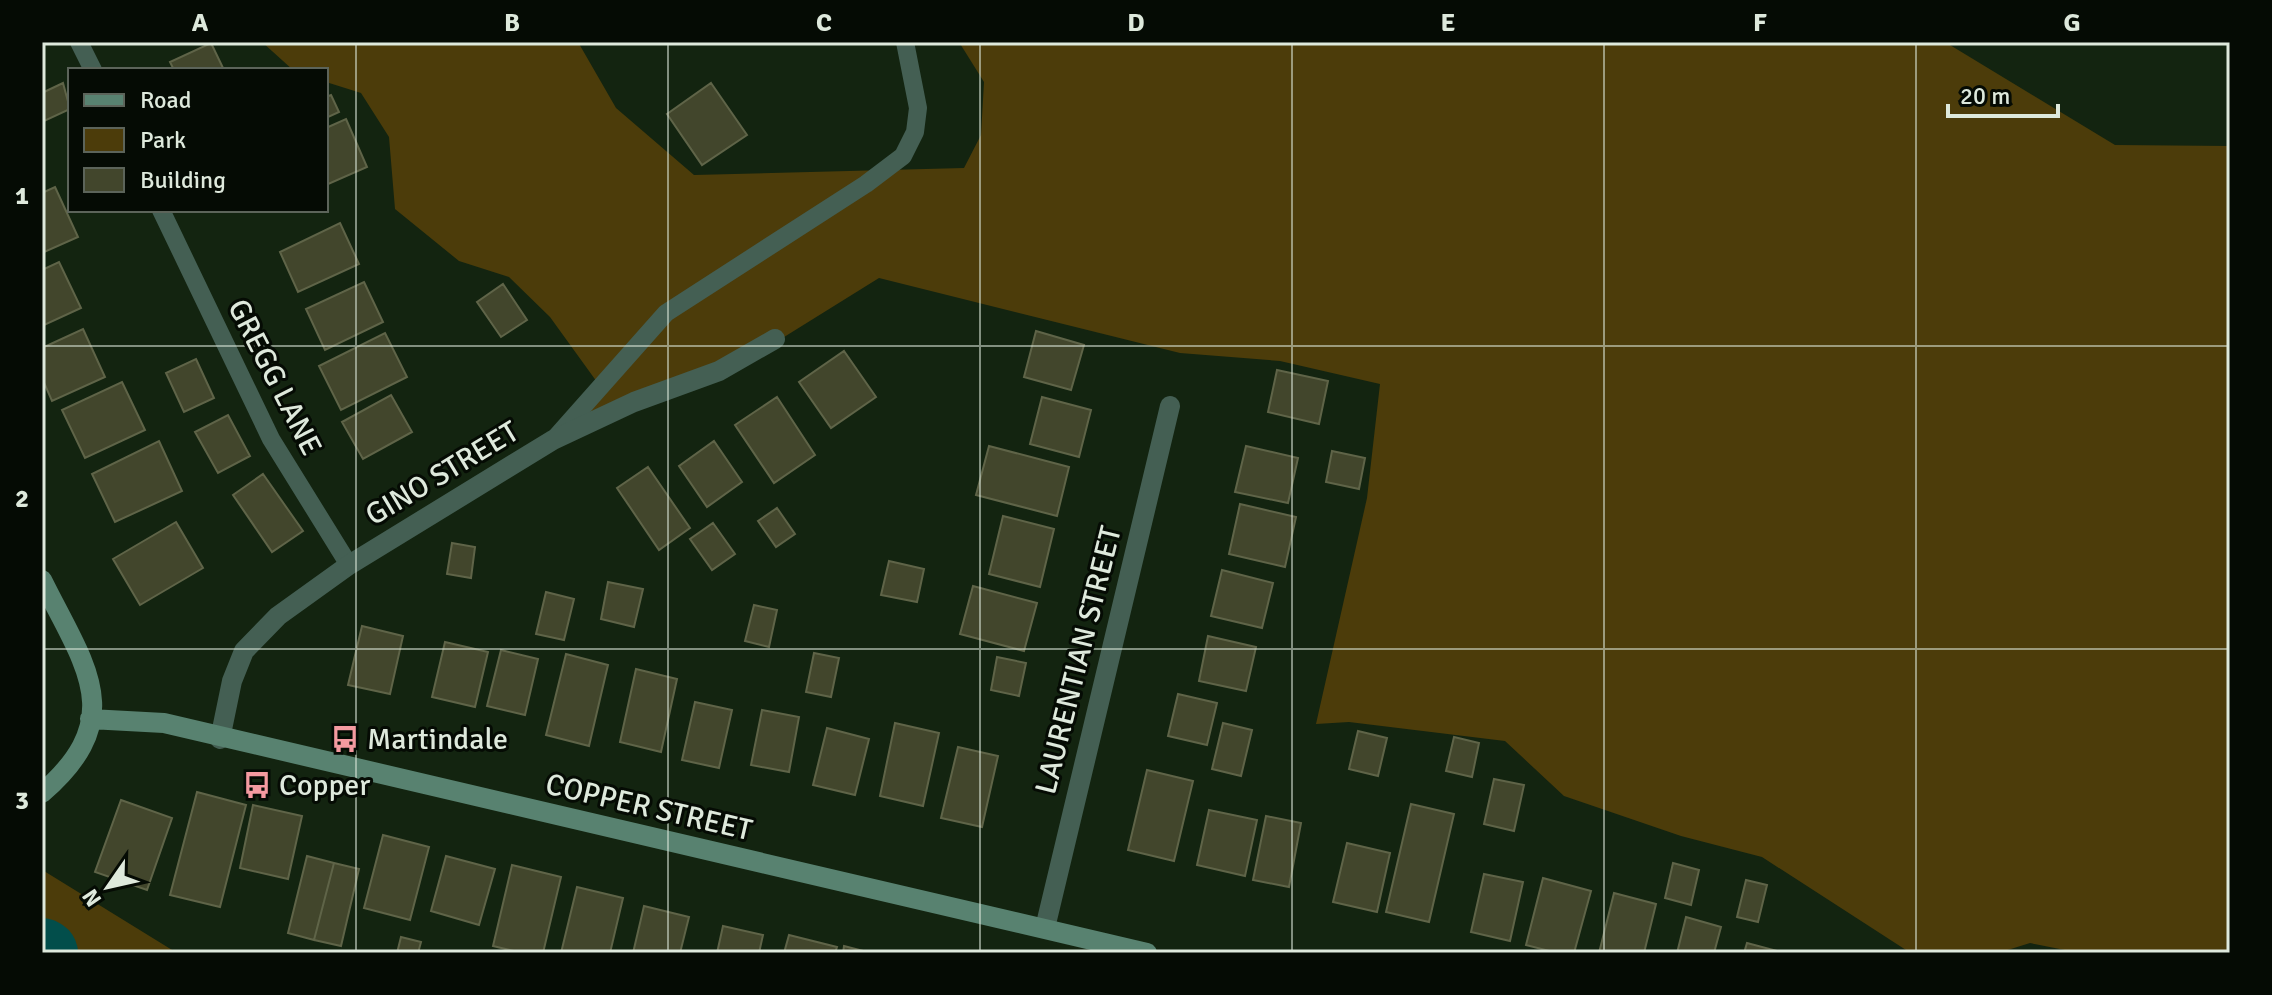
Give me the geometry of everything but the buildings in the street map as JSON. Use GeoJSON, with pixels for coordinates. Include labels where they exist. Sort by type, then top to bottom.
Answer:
{"type":"FeatureCollection","features":[{"type":"Feature","properties":{"kind":"street","name":"GINO STREET"},"geometry":{"type":"LineString","coordinates":[[220,739],[232,681],[244,651],[278,616],[349,565],[553,440],[634,402],[719,371],[775,339]]}},
{"type":"Feature","properties":{"kind":"street","name":"LAURENTIAN STREET"},"geometry":{"type":"LineString","coordinates":[[1045,928],[1170,406]]}},
{"type":"Feature","properties":{"kind":"street"},"geometry":{"type":"LineString","coordinates":[[42,580],[90,678],[90,719],[81,752],[42,793]]}},
{"type":"Feature","properties":{"kind":"street","name":"COPPER STREET"},"geometry":{"type":"LineString","coordinates":[[90,719],[164,723],[220,739],[1147,953]]}},
{"type":"Feature","properties":{"kind":"lane"},"geometry":{"type":"LineString","coordinates":[[79,42],[92,68]]}},
{"type":"Feature","properties":{"kind":"lane"},"geometry":{"type":"LineString","coordinates":[[553,440],[666,313],[866,184],[903,156],[915,132],[918,108],[905,42]]}},
{"type":"Feature","properties":{"kind":"lane","name":"GREGG LANE"},"geometry":{"type":"LineString","coordinates":[[162,212],[271,439],[349,565]]}},
{"type":"Feature","properties":{"kind":"green space"},"geometry":{"type":"Polygon","coordinates":[[[262,42],[578,42],[616,108],[694,175],[964,168],[981,135],[984,82],[959,42],[1945,42],[2115,145],[2230,146],[2230,953],[2080,953],[2030,943],[1998,953],[1917,953],[1906,950],[1762,857],[1681,836],[1564,796],[1505,741],[1349,722],[1316,724],[1367,498],[1380,384],[1280,361],[1180,353],[879,278],[752,357],[555,442],[602,389],[550,317],[509,277],[459,261],[395,209],[389,137],[361,93],[328,83],[328,68],[291,68],[262,42]]]}},
{"type":"Feature","properties":{"kind":"green space"},"geometry":{"type":"Polygon","coordinates":[[[44,871],[177,953],[42,953],[44,871]]]}},
{"type":"Feature","properties":{"kind":"place","name":"Martindale"},"geometry":{"type":"Point","coordinates":[345,739]}},
{"type":"Feature","properties":{"kind":"place","name":"Copper"},"geometry":{"type":"Point","coordinates":[257,785]}}]}
